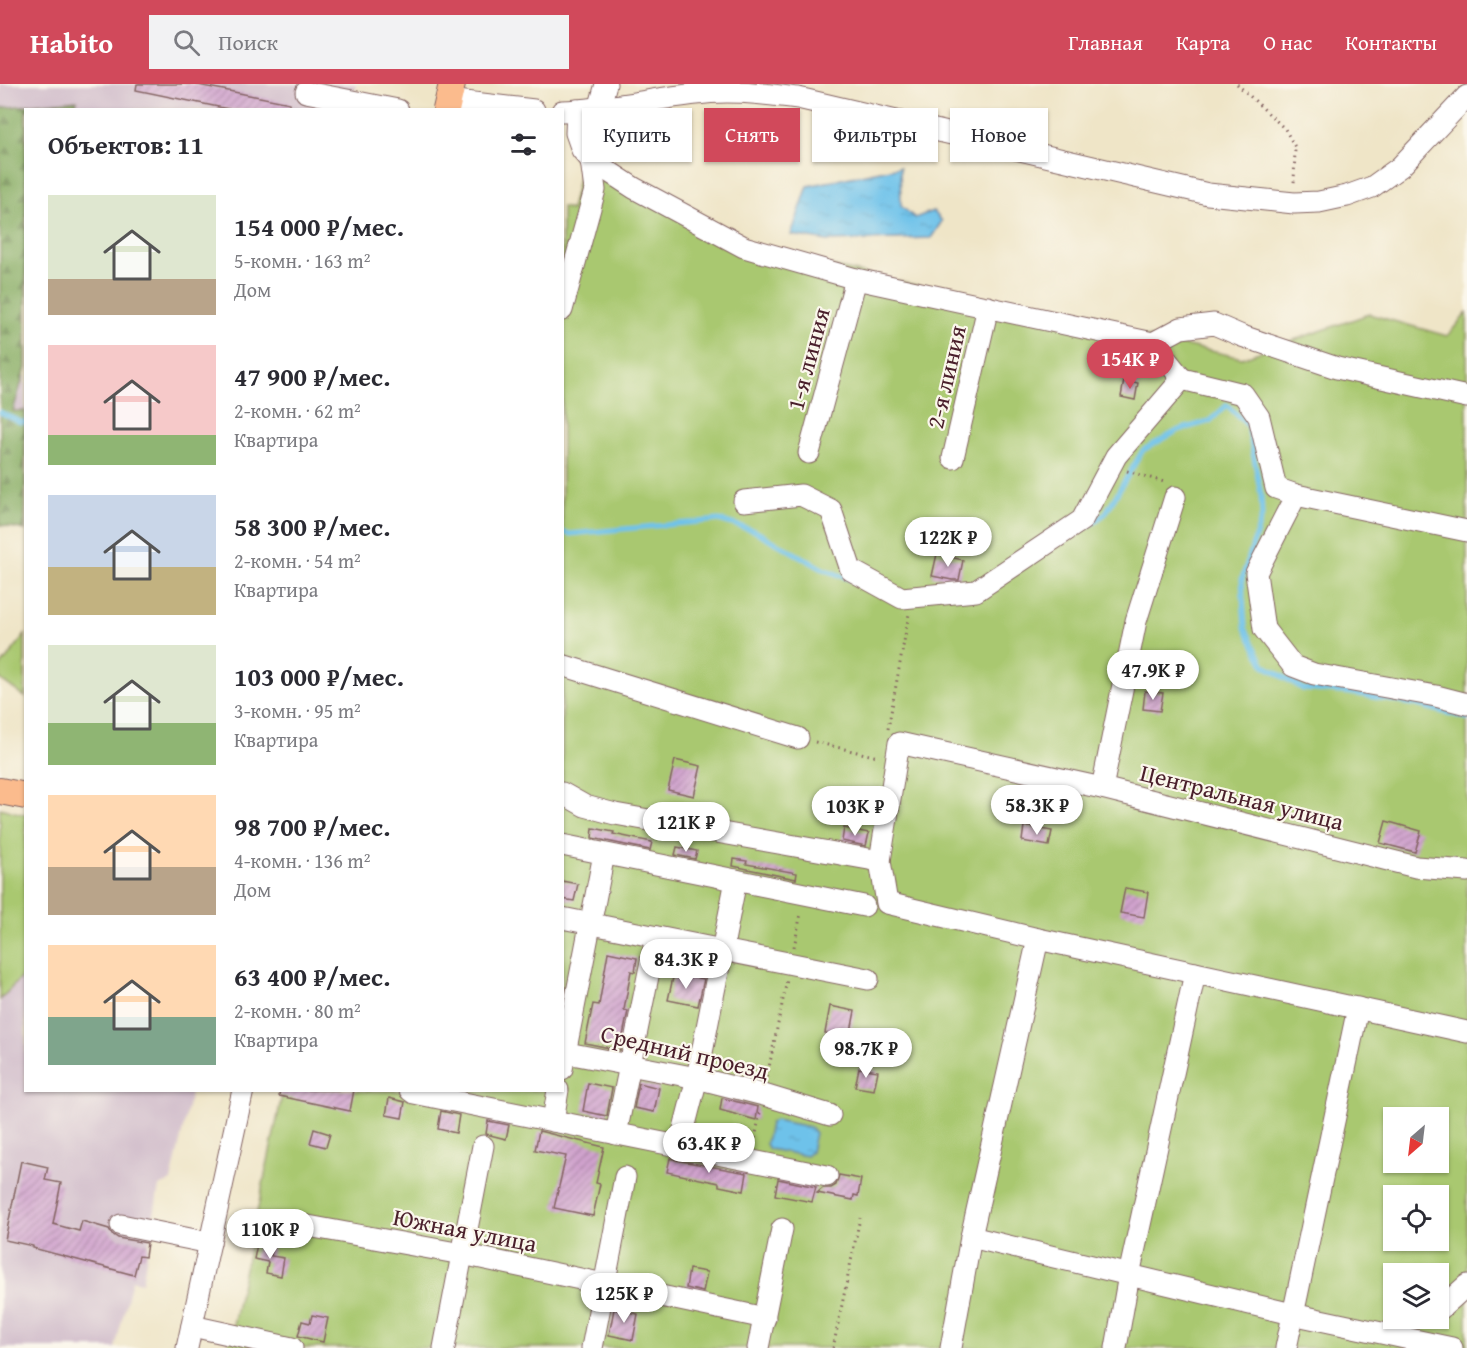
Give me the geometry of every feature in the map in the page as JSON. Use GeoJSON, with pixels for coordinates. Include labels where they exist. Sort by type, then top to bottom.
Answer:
{"type":"FeatureCollection","features":[{"type":"Feature","properties":{"kind":"main road"},"geometry":{"type":"LineString","coordinates":[[0,791],[24,796]]}},
{"type":"Feature","properties":{"kind":"street"},"geometry":{"type":"LineString","coordinates":[[599,108],[606,84]]}},
{"type":"Feature","properties":{"kind":"street"},"geometry":{"type":"LineString","coordinates":[[306,92],[388,108]]}},
{"type":"Feature","properties":{"kind":"street"},"geometry":{"type":"LineString","coordinates":[[606,108],[697,94],[740,92],[798,98],[1208,194],[1294,203],[1319,202],[1347,196],[1372,187],[1400,167],[1467,96]]}},
{"type":"Feature","properties":{"kind":"street"},"geometry":{"type":"LineString","coordinates":[[449,98],[520,108]]}},
{"type":"Feature","properties":{"kind":"street"},"geometry":{"type":"LineString","coordinates":[[570,111],[582,150]]}},
{"type":"Feature","properties":{"kind":"street"},"geometry":{"type":"LineString","coordinates":[[564,302],[594,190],[591,162]]}},
{"type":"Feature","properties":{"kind":"street"},"geometry":{"type":"LineString","coordinates":[[594,162],[634,188],[744,247],[856,279],[1153,343],[1182,379],[1243,394],[1259,417],[1276,488],[1296,495],[1467,531]]}},
{"type":"Feature","properties":{"kind":"street","name":"1-я линия"},"geometry":{"type":"LineString","coordinates":[[809,453],[856,279]]}},
{"type":"Feature","properties":{"kind":"street","name":"2-я линия"},"geometry":{"type":"LineString","coordinates":[[953,458],[988,307]]}},
{"type":"Feature","properties":{"kind":"street"},"geometry":{"type":"LineString","coordinates":[[1153,343],[1181,328],[1214,324],[1336,368],[1467,397]]}},
{"type":"Feature","properties":{"kind":"street"},"geometry":{"type":"LineString","coordinates":[[744,501],[801,495],[831,510],[851,570],[902,598],[976,591],[1082,520],[1116,456],[1182,379]]}},
{"type":"Feature","properties":{"kind":"street"},"geometry":{"type":"LineString","coordinates":[[1296,495],[1256,573],[1264,629],[1293,666],[1314,674],[1436,696],[1467,704]]}},
{"type":"Feature","properties":{"kind":"street"},"geometry":{"type":"LineString","coordinates":[[1102,788],[1136,621],[1175,497]]}},
{"type":"Feature","properties":{"kind":"street"},"geometry":{"type":"LineString","coordinates":[[564,666],[798,738]]}},
{"type":"Feature","properties":{"kind":"street"},"geometry":{"type":"LineString","coordinates":[[898,752],[880,861],[887,903],[1038,939],[1467,1032]]}},
{"type":"Feature","properties":{"kind":"street","name":"Центральная улица"},"geometry":{"type":"LineString","coordinates":[[898,752],[1102,788],[1416,867],[1467,871]]}},
{"type":"Feature","properties":{"kind":"street"},"geometry":{"type":"LineString","coordinates":[[564,793],[585,806],[615,814],[880,861]]}},
{"type":"Feature","properties":{"kind":"street"},"geometry":{"type":"LineString","coordinates":[[564,845],[864,906]]}},
{"type":"Feature","properties":{"kind":"street"},"geometry":{"type":"LineString","coordinates":[[564,1058],[604,854]]}},
{"type":"Feature","properties":{"kind":"street"},"geometry":{"type":"LineString","coordinates":[[679,1148],[697,1078],[736,880]]}},
{"type":"Feature","properties":{"kind":"street"},"geometry":{"type":"LineString","coordinates":[[564,918],[868,979]]}},
{"type":"Feature","properties":{"kind":"street"},"geometry":{"type":"LineString","coordinates":[[616,1134],[656,937]]}},
{"type":"Feature","properties":{"kind":"street"},"geometry":{"type":"LineString","coordinates":[[951,1348],[971,1237],[1038,939]]}},
{"type":"Feature","properties":{"kind":"street"},"geometry":{"type":"LineString","coordinates":[[1116,1348],[1129,1275],[1195,973]]}},
{"type":"Feature","properties":{"kind":"street"},"geometry":{"type":"LineString","coordinates":[[1286,1348],[1358,1008]]}},
{"type":"Feature","properties":{"kind":"street","name":"Средний проезд"},"geometry":{"type":"LineString","coordinates":[[564,1058],[630,1065],[697,1078],[764,1095],[830,1116]]}},
{"type":"Feature","properties":{"kind":"street"},"geometry":{"type":"LineString","coordinates":[[187,1348],[243,1092]]}},
{"type":"Feature","properties":{"kind":"street"},"geometry":{"type":"LineString","coordinates":[[413,1092],[679,1148],[827,1176]]}},
{"type":"Feature","properties":{"kind":"street"},"geometry":{"type":"LineString","coordinates":[[553,1121],[558,1092]]}},
{"type":"Feature","properties":{"kind":"street"},"geometry":{"type":"LineString","coordinates":[[444,1348],[483,1146]]}},
{"type":"Feature","properties":{"kind":"street"},"geometry":{"type":"LineString","coordinates":[[592,1348],[625,1177]]}},
{"type":"Feature","properties":{"kind":"street","name":"Южная улица"},"geometry":{"type":"LineString","coordinates":[[297,1224],[462,1254],[765,1318]]}},
{"type":"Feature","properties":{"kind":"street"},"geometry":{"type":"LineString","coordinates":[[121,1225],[210,1243]]}},
{"type":"Feature","properties":{"kind":"street"},"geometry":{"type":"LineString","coordinates":[[758,1348],[782,1228]]}},
{"type":"Feature","properties":{"kind":"street"},"geometry":{"type":"LineString","coordinates":[[971,1237],[1292,1314],[1452,1348]]}},
{"type":"Feature","properties":{"kind":"street"},"geometry":{"type":"LineString","coordinates":[[1449,1301],[1467,1285]]}},
{"type":"Feature","properties":{"kind":"street"},"geometry":{"type":"LineString","coordinates":[[192,1326],[292,1348]]}},
{"type":"Feature","properties":{"kind":"street"},"geometry":{"type":"LineString","coordinates":[[1415,1339],[1421,1329]]}},
{"type":"Feature","properties":{"kind":"path"},"geometry":{"type":"LineString","coordinates":[[1237,84],[1285,129],[1295,147],[1294,203]]}},
{"type":"Feature","properties":{"kind":"path"},"geometry":{"type":"LineString","coordinates":[[898,752],[885,740],[909,615]]}},
{"type":"Feature","properties":{"kind":"path"},"geometry":{"type":"LineString","coordinates":[[798,738],[898,752]]}},
{"type":"Feature","properties":{"kind":"path"},"geometry":{"type":"LineString","coordinates":[[751,1161],[805,894]]}},
{"type":"Feature","properties":{"kind":"path"},"geometry":{"type":"LineString","coordinates":[[832,1348],[860,1218]]}},
{"type":"Feature","properties":{"kind":"shaded area"},"geometry":{"type":"Polygon","coordinates":[[[0,84],[356,84],[351,108],[75,108],[76,100],[0,108],[0,84]]]}},
{"type":"Feature","properties":{"kind":"shaded area"},"geometry":{"type":"Polygon","coordinates":[[[24,372],[24,411],[13,412],[24,372]]]}},
{"type":"Feature","properties":{"kind":"shaded area"},"geometry":{"type":"Polygon","coordinates":[[[24,974],[24,1092],[191,1093],[171,1181],[159,1186],[142,1283],[132,1280],[115,1348],[0,1348],[0,1000],[24,974]]]}},
{"type":"Feature","properties":{"kind":"green space"},"geometry":{"type":"Polygon","coordinates":[[[77,100],[75,108],[24,108],[24,375],[13,411],[24,411],[24,530],[0,525],[0,108],[77,100]]]}},
{"type":"Feature","properties":{"kind":"green space"},"geometry":{"type":"Polygon","coordinates":[[[580,170],[741,246],[1242,358],[1369,314],[1447,336],[1467,313],[1467,1348],[228,1348],[283,1092],[564,1092],[564,208],[571,210],[580,170]]]}},
{"type":"Feature","properties":{"kind":"green space"},"geometry":{"type":"Polygon","coordinates":[[[24,636],[24,696],[0,679],[0,667],[24,636]]]}},
{"type":"Feature","properties":{"kind":"green space"},"geometry":{"type":"Polygon","coordinates":[[[0,808],[24,814],[24,974],[0,1000],[0,808]]]}},
{"type":"Feature","properties":{"kind":"water"},"geometry":{"type":"Polygon","coordinates":[[[900,167],[901,206],[915,218],[933,211],[942,221],[931,238],[828,241],[791,235],[808,186],[900,167]]]}},
{"type":"Feature","properties":{"kind":"water"},"geometry":{"type":"Polygon","coordinates":[[[775,1120],[810,1127],[815,1133],[811,1152],[806,1156],[769,1149],[766,1144],[770,1123],[775,1120]]]}},
{"type":"Feature","properties":{"kind":"building"},"geometry":{"type":"Polygon","coordinates":[[[137,84],[193,84],[290,103],[290,108],[223,108],[136,90],[137,84]]]}},
{"type":"Feature","properties":{"kind":"building"},"geometry":{"type":"Polygon","coordinates":[[[1124,380],[1138,383],[1135,400],[1121,397],[1124,380]]]}},
{"type":"Feature","properties":{"kind":"building"},"geometry":{"type":"Polygon","coordinates":[[[937,554],[963,560],[959,580],[932,576],[937,554]]]}},
{"type":"Feature","properties":{"kind":"building"},"geometry":{"type":"Polygon","coordinates":[[[1145,691],[1163,693],[1160,711],[1143,709],[1145,691]]]}},
{"type":"Feature","properties":{"kind":"building"},"geometry":{"type":"Polygon","coordinates":[[[675,760],[701,766],[694,796],[668,790],[675,760]]]}},
{"type":"Feature","properties":{"kind":"building"},"geometry":{"type":"Polygon","coordinates":[[[1386,821],[1421,831],[1415,852],[1380,843],[1386,821]]]}},
{"type":"Feature","properties":{"kind":"building"},"geometry":{"type":"Polygon","coordinates":[[[1024,826],[1052,831],[1049,846],[1022,841],[1024,826]]]}},
{"type":"Feature","properties":{"kind":"building"},"geometry":{"type":"Polygon","coordinates":[[[593,828],[652,842],[650,850],[592,838],[593,828]]]}},
{"type":"Feature","properties":{"kind":"building"},"geometry":{"type":"Polygon","coordinates":[[[844,828],[869,833],[866,846],[842,841],[844,828]]]}},
{"type":"Feature","properties":{"kind":"building"},"geometry":{"type":"Polygon","coordinates":[[[677,847],[697,851],[695,859],[675,855],[677,847]]]}},
{"type":"Feature","properties":{"kind":"building"},"geometry":{"type":"Polygon","coordinates":[[[734,859],[747,861],[746,864],[797,873],[796,879],[733,866],[734,859]]]}},
{"type":"Feature","properties":{"kind":"building"},"geometry":{"type":"Polygon","coordinates":[[[564,881],[578,884],[574,901],[564,899],[564,881]]]}},
{"type":"Feature","properties":{"kind":"building"},"geometry":{"type":"Polygon","coordinates":[[[1125,888],[1148,892],[1144,917],[1120,913],[1125,888]]]}},
{"type":"Feature","properties":{"kind":"building"},"geometry":{"type":"Polygon","coordinates":[[[608,952],[637,958],[635,972],[631,971],[624,1010],[628,1011],[620,1050],[585,1043],[593,1004],[599,1005],[608,952]]]}},
{"type":"Feature","properties":{"kind":"building"},"geometry":{"type":"Polygon","coordinates":[[[674,973],[704,979],[698,1006],[668,1000],[674,973]]]}},
{"type":"Feature","properties":{"kind":"building"},"geometry":{"type":"Polygon","coordinates":[[[830,1006],[855,1011],[850,1037],[825,1033],[830,1006]]]}},
{"type":"Feature","properties":{"kind":"building"},"geometry":{"type":"Polygon","coordinates":[[[859,1068],[878,1071],[874,1090],[855,1087],[859,1068]]]}},
{"type":"Feature","properties":{"kind":"building"},"geometry":{"type":"Polygon","coordinates":[[[588,1083],[612,1088],[607,1116],[583,1111],[588,1083]]]}},
{"type":"Feature","properties":{"kind":"building"},"geometry":{"type":"Polygon","coordinates":[[[639,1083],[659,1088],[654,1112],[634,1108],[639,1083]]]}},
{"type":"Feature","properties":{"kind":"building"},"geometry":{"type":"Polygon","coordinates":[[[280,1092],[354,1092],[350,1111],[279,1096],[280,1092]]]}},
{"type":"Feature","properties":{"kind":"building"},"geometry":{"type":"Polygon","coordinates":[[[389,1098],[405,1102],[402,1118],[386,1115],[389,1098]]]}},
{"type":"Feature","properties":{"kind":"building"},"geometry":{"type":"Polygon","coordinates":[[[722,1098],[758,1107],[756,1120],[720,1110],[722,1098]]]}},
{"type":"Feature","properties":{"kind":"building"},"geometry":{"type":"Polygon","coordinates":[[[441,1111],[459,1115],[456,1133],[438,1129],[441,1111]]]}},
{"type":"Feature","properties":{"kind":"building"},"geometry":{"type":"Polygon","coordinates":[[[488,1121],[509,1125],[506,1139],[486,1134],[488,1121]]]}},
{"type":"Feature","properties":{"kind":"building"},"geometry":{"type":"Polygon","coordinates":[[[314,1129],[330,1134],[326,1147],[310,1143],[314,1129]]]}},
{"type":"Feature","properties":{"kind":"building"},"geometry":{"type":"Polygon","coordinates":[[[539,1131],[604,1147],[596,1183],[600,1184],[593,1216],[554,1208],[566,1156],[535,1150],[539,1131]]]}},
{"type":"Feature","properties":{"kind":"building"},"geometry":{"type":"Polygon","coordinates":[[[670,1158],[747,1173],[744,1191],[667,1172],[670,1158]]]}},
{"type":"Feature","properties":{"kind":"building"},"geometry":{"type":"Polygon","coordinates":[[[21,1161],[48,1167],[45,1180],[61,1183],[53,1224],[79,1231],[82,1221],[109,1229],[118,1238],[147,1243],[145,1257],[139,1256],[134,1275],[5,1240],[21,1161]]]}},
{"type":"Feature","properties":{"kind":"building"},"geometry":{"type":"Polygon","coordinates":[[[839,1175],[861,1179],[858,1196],[854,1195],[853,1200],[817,1193],[823,1188],[836,1185],[839,1175]]]}},
{"type":"Feature","properties":{"kind":"building"},"geometry":{"type":"Polygon","coordinates":[[[778,1179],[816,1187],[812,1202],[775,1195],[778,1179]]]}},
{"type":"Feature","properties":{"kind":"building"},"geometry":{"type":"Polygon","coordinates":[[[257,1244],[273,1247],[271,1256],[284,1258],[281,1276],[266,1273],[268,1262],[254,1259],[257,1244]]]}},
{"type":"Feature","properties":{"kind":"building"},"geometry":{"type":"Polygon","coordinates":[[[689,1269],[707,1272],[703,1292],[686,1288],[689,1269]]]}},
{"type":"Feature","properties":{"kind":"building"},"geometry":{"type":"Polygon","coordinates":[[[614,1309],[638,1314],[633,1340],[609,1335],[614,1309]]]}},
{"type":"Feature","properties":{"kind":"building"},"geometry":{"type":"Polygon","coordinates":[[[312,1315],[328,1318],[323,1342],[298,1336],[302,1321],[310,1323],[312,1315]]]}},
{"type":"Feature","properties":{"kind":"waterway"},"geometry":{"type":"LineString","coordinates":[[1088,526],[1105,514],[1143,450],[1179,430],[1210,421],[1227,405],[1248,426],[1261,495],[1262,516],[1242,579],[1245,628],[1264,665],[1303,689],[1352,693],[1417,705],[1467,718]]}},
{"type":"Feature","properties":{"kind":"waterway"},"geometry":{"type":"LineString","coordinates":[[0,412],[24,422]]}},
{"type":"Feature","properties":{"kind":"waterway"},"geometry":{"type":"LineString","coordinates":[[564,532],[570,534],[719,520],[755,531],[823,569],[850,579]]}}]}
